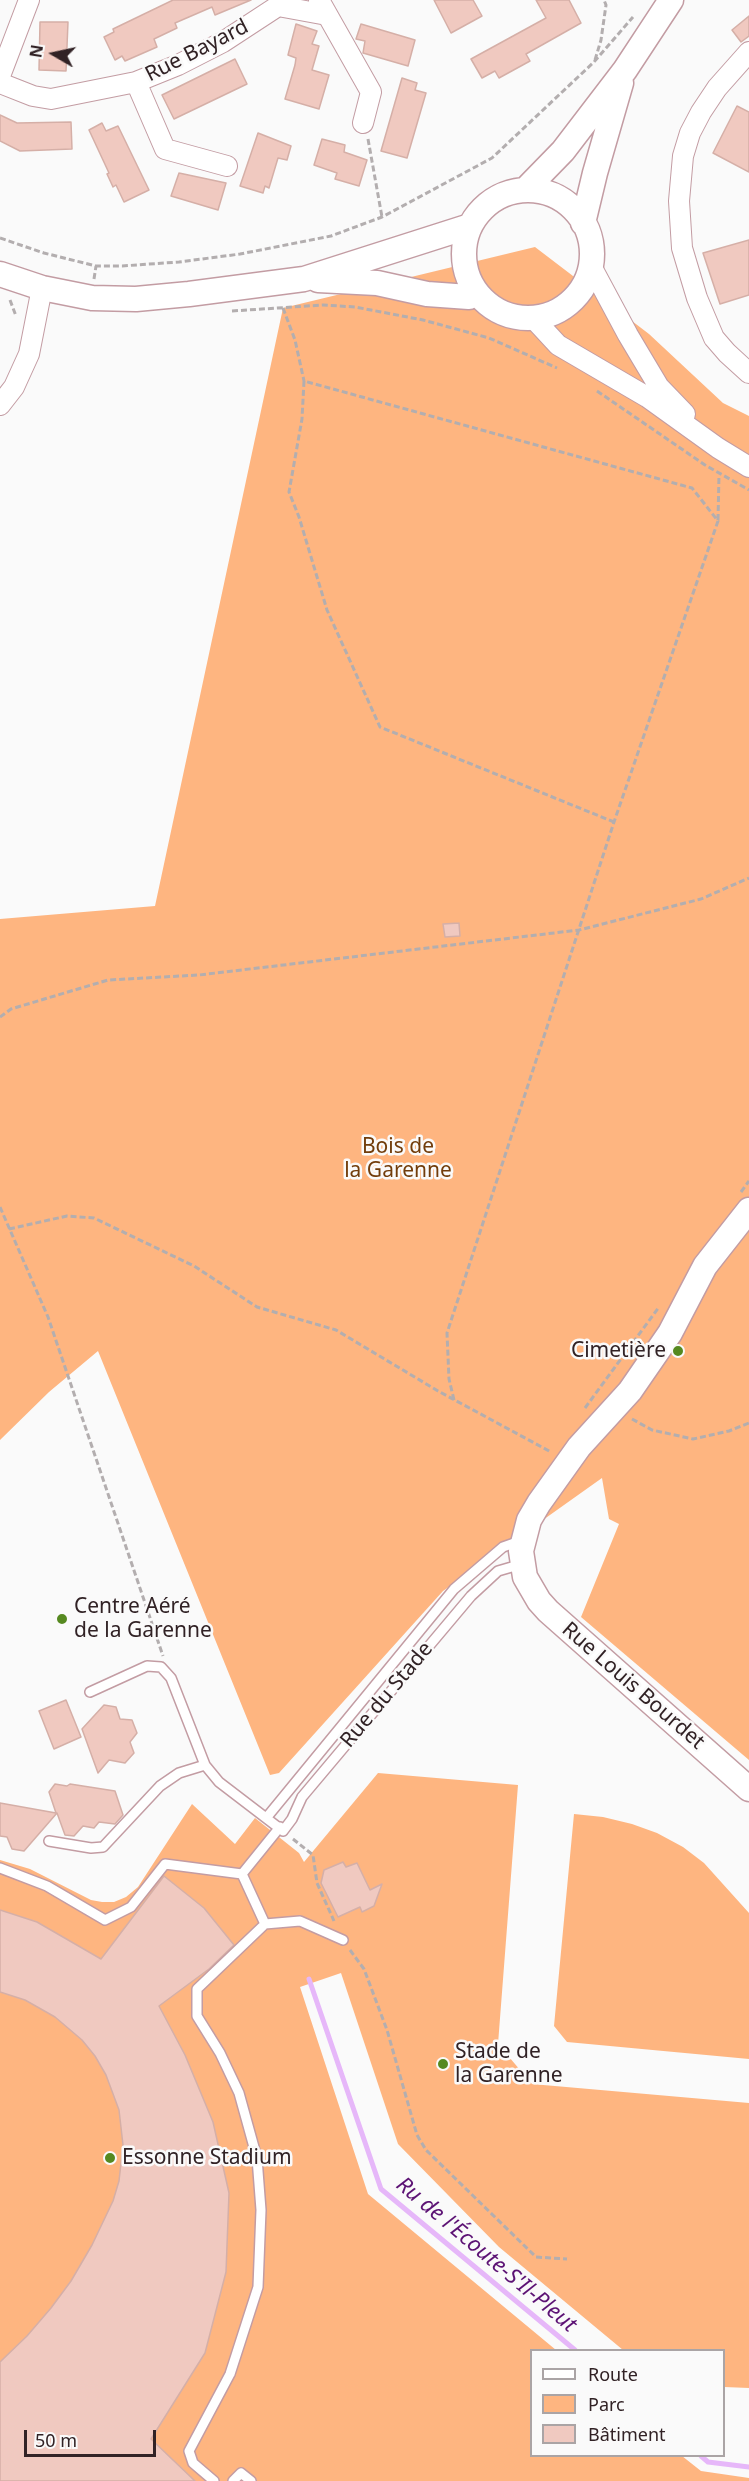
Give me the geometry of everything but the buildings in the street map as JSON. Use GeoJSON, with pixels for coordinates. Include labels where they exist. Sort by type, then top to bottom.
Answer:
{"type":"FeatureCollection","features":[{"type":"Feature","properties":{"kind":"street"},"geometry":{"type":"LineString","coordinates":[[0,76],[29,0]]}},
{"type":"Feature","properties":{"kind":"street"},"geometry":{"type":"LineString","coordinates":[[525,190],[563,151],[625,70],[671,0]]}},
{"type":"Feature","properties":{"kind":"street"},"geometry":{"type":"LineString","coordinates":[[280,3],[323,8],[371,92],[363,123]]}},
{"type":"Feature","properties":{"kind":"street","name":"Rue Bayard"},"geometry":{"type":"LineString","coordinates":[[0,83],[33,96],[51,99],[136,82],[178,65],[223,42],[280,3]]}},
{"type":"Feature","properties":{"kind":"street"},"geometry":{"type":"LineString","coordinates":[[749,52],[717,88],[700,112],[690,133],[682,156],[679,201],[682,248],[697,298],[714,338],[749,373]]}},
{"type":"Feature","properties":{"kind":"street"},"geometry":{"type":"LineString","coordinates":[[583,223],[625,70]]}},
{"type":"Feature","properties":{"kind":"street"},"geometry":{"type":"LineString","coordinates":[[136,82],[165,149],[227,166]]}},
{"type":"Feature","properties":{"kind":"street"},"geometry":{"type":"LineString","coordinates":[[591,266],[583,286],[570,302],[553,313],[533,318],[517,317],[501,313],[487,304],[476,292],[468,277],[464,260],[465,242],[470,226],[480,212],[492,201],[508,194],[525,190],[542,192],[558,198],[573,209],[589,237],[591,266],[659,387],[718,448]]}},
{"type":"Feature","properties":{"kind":"street"},"geometry":{"type":"LineString","coordinates":[[1,274],[42,288],[92,298],[136,299],[265,286],[304,279],[470,226]]}},
{"type":"Feature","properties":{"kind":"street"},"geometry":{"type":"LineString","coordinates":[[304,279],[377,283],[427,294],[469,297],[476,292]]}},
{"type":"Feature","properties":{"kind":"street"},"geometry":{"type":"LineString","coordinates":[[0,405],[14,387],[29,354],[42,288]]}},
{"type":"Feature","properties":{"kind":"street"},"geometry":{"type":"LineString","coordinates":[[533,318],[558,345],[647,398],[749,467]]}},
{"type":"Feature","properties":{"kind":"street"},"geometry":{"type":"LineString","coordinates":[[524,1570],[523,1540],[532,1515],[579,1447],[615,1409],[670,1333],[705,1266],[749,1210]]}},
{"type":"Feature","properties":{"kind":"street","name":"Rue Louis Bourdet"},"geometry":{"type":"LineString","coordinates":[[524,1570],[539,1601],[563,1627],[654,1703],[749,1788]]}},
{"type":"Feature","properties":{"kind":"lane","name":"Rue du Stade"},"geometry":{"type":"LineString","coordinates":[[267,1817],[454,1589],[503,1546],[523,1540]]}},
{"type":"Feature","properties":{"kind":"lane","name":"Rue du Stade"},"geometry":{"type":"LineString","coordinates":[[242,1874],[292,1819],[302,1797],[471,1596],[498,1571],[524,1570]]}},
{"type":"Feature","properties":{"kind":"lane"},"geometry":{"type":"LineString","coordinates":[[90,1692],[147,1666],[161,1667],[171,1678],[205,1765],[219,1782],[281,1829]]}},
{"type":"Feature","properties":{"kind":"lane"},"geometry":{"type":"LineString","coordinates":[[49,1841],[91,1848],[103,1846],[160,1786],[178,1773],[205,1765]]}},
{"type":"Feature","properties":{"kind":"lane"},"geometry":{"type":"LineString","coordinates":[[0,1868],[47,1886],[105,1920],[131,1907],[165,1864],[242,1874],[265,1924]]}},
{"type":"Feature","properties":{"kind":"lane"},"geometry":{"type":"LineString","coordinates":[[214,2481],[193,2463],[189,2451],[230,2374],[258,2287],[261,2210],[257,2158],[239,2093],[220,2052],[197,2016],[197,1989],[265,1924],[300,1921],[343,1940]]}},
{"type":"Feature","properties":{"kind":"lane"},"geometry":{"type":"LineString","coordinates":[[233,2481],[241,2473],[251,2481]]}},
{"type":"Feature","properties":{"kind":"path"},"geometry":{"type":"LineString","coordinates":[[594,62],[601,40],[606,5],[604,0]]}},
{"type":"Feature","properties":{"kind":"path"},"geometry":{"type":"LineString","coordinates":[[0,238],[44,253],[96,266],[179,262],[252,252],[331,236],[382,217],[492,158],[594,62],[640,9]]}},
{"type":"Feature","properties":{"kind":"path"},"geometry":{"type":"LineString","coordinates":[[363,123],[367,131],[382,217]]}},
{"type":"Feature","properties":{"kind":"path"},"geometry":{"type":"LineString","coordinates":[[1,274],[16,313],[16,321]]}},
{"type":"Feature","properties":{"kind":"path"},"geometry":{"type":"LineString","coordinates":[[226,311],[323,304],[355,307],[423,320],[489,338],[564,371]]}},
{"type":"Feature","properties":{"kind":"path"},"geometry":{"type":"LineString","coordinates":[[283,308],[295,340],[304,381],[302,419],[289,492],[299,517],[327,610],[380,727],[614,822]]}},
{"type":"Feature","properties":{"kind":"path"},"geometry":{"type":"LineString","coordinates":[[304,381],[692,488],[718,521]]}},
{"type":"Feature","properties":{"kind":"path"},"geometry":{"type":"LineString","coordinates":[[593,389],[719,475],[749,490]]}},
{"type":"Feature","properties":{"kind":"path"},"geometry":{"type":"LineString","coordinates":[[454,1400],[449,1379],[447,1333],[614,822],[718,521],[719,475]]}},
{"type":"Feature","properties":{"kind":"path"},"geometry":{"type":"LineString","coordinates":[[0,1017],[11,1009],[108,980],[199,975],[579,930],[701,899],[749,878]]}},
{"type":"Feature","properties":{"kind":"path"},"geometry":{"type":"LineString","coordinates":[[0,1207],[48,1317],[171,1678]]}},
{"type":"Feature","properties":{"kind":"path"},"geometry":{"type":"LineString","coordinates":[[9,1228],[67,1216],[94,1218],[194,1266],[257,1307],[336,1330],[567,1463]]}},
{"type":"Feature","properties":{"kind":"path"},"geometry":{"type":"LineString","coordinates":[[615,1409],[652,1430],[693,1439],[729,1431],[749,1423]]}},
{"type":"Feature","properties":{"kind":"path"},"geometry":{"type":"LineString","coordinates":[[281,1829],[313,1855],[317,1882],[343,1940],[364,1969],[387,2030],[417,2135],[426,2151],[536,2257],[567,2259]]}},
{"type":"Feature","properties":{"kind":"green space","name":"Bois de la Garenne"},"geometry":{"type":"Polygon","coordinates":[[[535,247],[649,334],[723,403],[749,416],[749,1760],[581,1617],[619,1524],[609,1519],[602,1478],[443,1591],[279,1773],[270,1775],[98,1351],[49,1392],[0,1440],[0,919],[155,906],[283,308],[535,247]]]}},
{"type":"Feature","properties":{"kind":"green space"},"geometry":{"type":"Polygon","coordinates":[[[378,1773],[518,1785],[498,2044],[532,2084],[749,2103],[749,2388],[725,2387],[725,2349],[622,2349],[499,2247],[398,2144],[341,1973],[300,1987],[368,2194],[555,2349],[530,2349],[530,2457],[683,2457],[701,2471],[749,2478],[749,2481],[0,2481],[0,1860],[30,1869],[91,1900],[114,1902],[126,1897],[138,1887],[192,1804],[235,1844],[255,1818],[299,1853],[304,1862],[378,1773]]]}},
{"type":"Feature","properties":{"kind":"green space"},"geometry":{"type":"Polygon","coordinates":[[[574,1814],[603,1817],[632,1824],[657,1833],[683,1847],[704,1863],[749,1913],[749,2059],[567,2042],[554,2026],[574,1814]]]}},
{"type":"Feature","properties":{"kind":"waterway","name":"Ru de l'Écoute-S'Il-Pleut"},"geometry":{"type":"LineString","coordinates":[[309,1979],[381,2189],[574,2349]]}},
{"type":"Feature","properties":{"kind":"waterway","name":"Ru de l'Écoute-S'Il-Pleut"},"geometry":{"type":"LineString","coordinates":[[702,2457],[708,2462],[749,2467]]}},
{"type":"Feature","properties":{"kind":"place","name":"Cimetière"},"geometry":{"type":"Point","coordinates":[678,1351]}},
{"type":"Feature","properties":{"kind":"place","name":"Centre Aéré de la Garenne"},"geometry":{"type":"Point","coordinates":[62,1619]}},
{"type":"Feature","properties":{"kind":"place","name":"Stade de la Garenne"},"geometry":{"type":"Point","coordinates":[443,2064]}},
{"type":"Feature","properties":{"kind":"place","name":"Essonne Stadium"},"geometry":{"type":"Point","coordinates":[110,2158]}}]}
